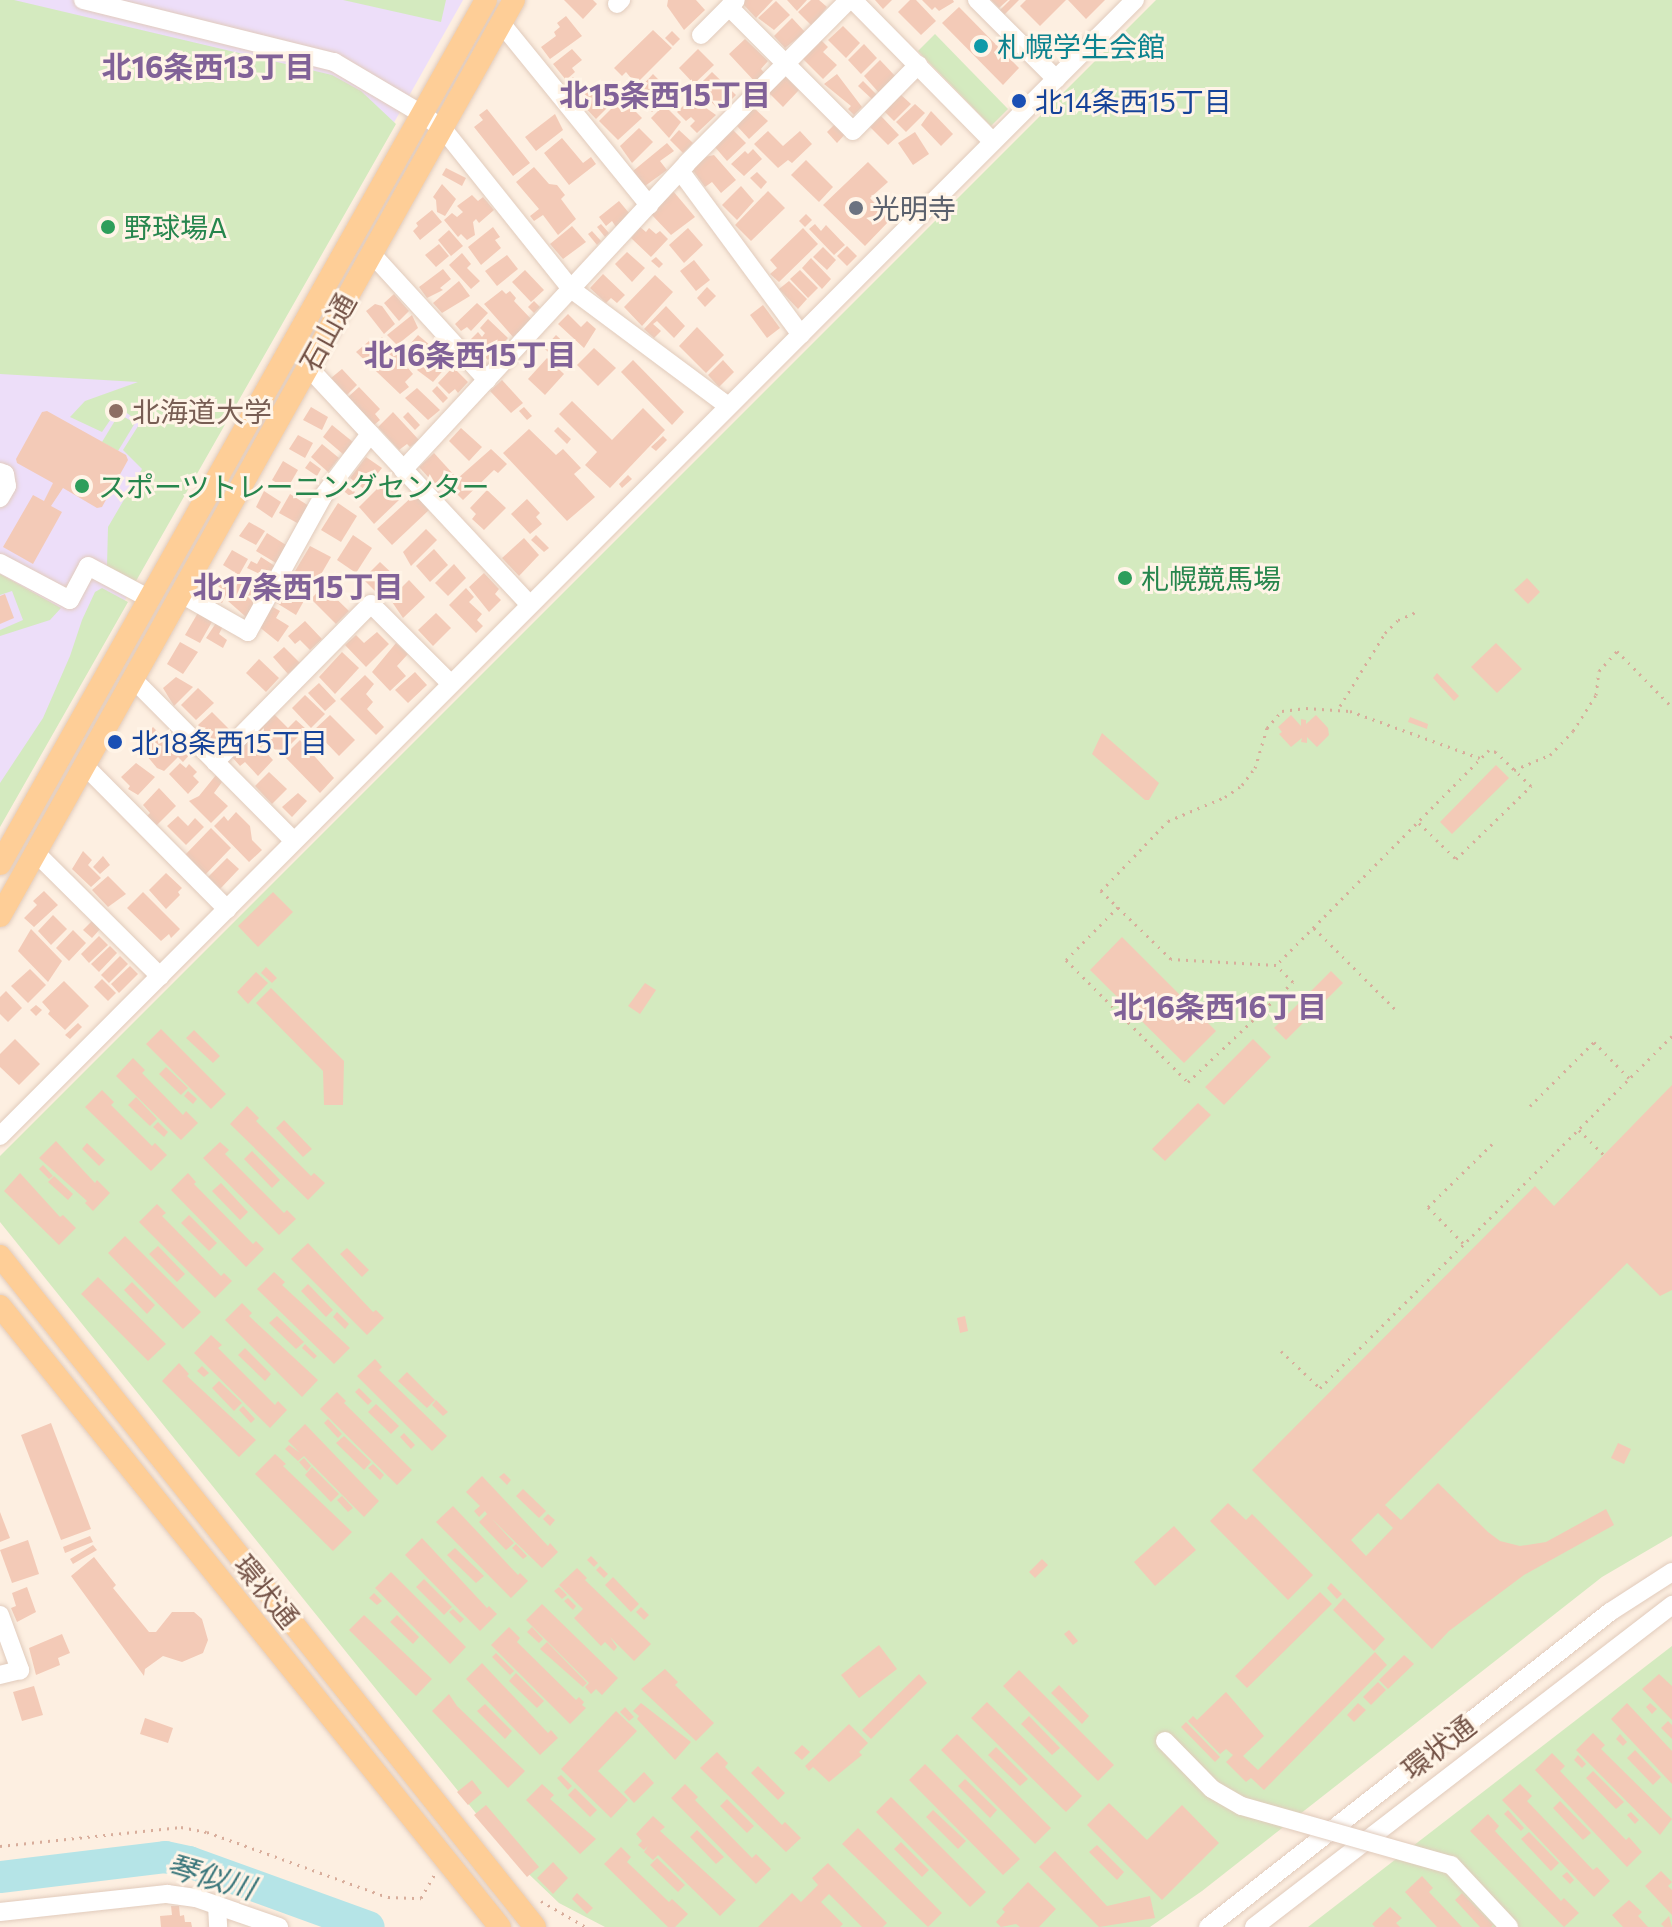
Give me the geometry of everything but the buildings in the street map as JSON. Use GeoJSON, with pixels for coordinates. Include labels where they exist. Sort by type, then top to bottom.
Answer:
{"type":"FeatureCollection","features":[{"type":"Feature","properties":{"kind":"main road","name":"石山通"},"geometry":{"type":"LineString","coordinates":[[0,864],[486,0]]}},
{"type":"Feature","properties":{"kind":"main road","name":"石山通"},"geometry":{"type":"LineString","coordinates":[[0,916],[514,0]]}},
{"type":"Feature","properties":{"kind":"main road","name":"環状通"},"geometry":{"type":"LineString","coordinates":[[0,1256],[535,1927]]}},
{"type":"Feature","properties":{"kind":"main road","name":"環状通"},"geometry":{"type":"LineString","coordinates":[[0,1306],[500,1927]]}},
{"type":"Feature","properties":{"kind":"street"},"geometry":{"type":"LineString","coordinates":[[83,0],[334,62],[422,114],[443,129],[571,289],[728,406]]}},
{"type":"Feature","properties":{"kind":"street"},"geometry":{"type":"LineString","coordinates":[[403,470],[649,205],[785,63],[851,0],[993,142]]}},
{"type":"Feature","properties":{"kind":"street"},"geometry":{"type":"LineString","coordinates":[[977,0],[1056,79]]}},
{"type":"Feature","properties":{"kind":"street"},"geometry":{"type":"LineString","coordinates":[[0,1136],[1135,0]]}},
{"type":"Feature","properties":{"kind":"street"},"geometry":{"type":"LineString","coordinates":[[701,35],[733,3],[785,63],[853,131],[918,65]]}},
{"type":"Feature","properties":{"kind":"street"},"geometry":{"type":"LineString","coordinates":[[501,23],[649,205]]}},
{"type":"Feature","properties":{"kind":"street"},"geometry":{"type":"LineString","coordinates":[[681,172],[801,335]]}},
{"type":"Feature","properties":{"kind":"street"},"geometry":{"type":"LineString","coordinates":[[371,253],[487,380]]}},
{"type":"Feature","properties":{"kind":"street"},"geometry":{"type":"LineString","coordinates":[[308,367],[530,605]]}},
{"type":"Feature","properties":{"kind":"street"},"geometry":{"type":"LineString","coordinates":[[181,594],[248,632],[323,496],[370,434]]}},
{"type":"Feature","properties":{"kind":"street"},"geometry":{"type":"LineString","coordinates":[[0,472],[5,474],[7,486],[0,498]]}},
{"type":"Feature","properties":{"kind":"street"},"geometry":{"type":"LineString","coordinates":[[0,563],[70,600],[88,566],[150,599]]}},
{"type":"Feature","properties":{"kind":"street"},"geometry":{"type":"LineString","coordinates":[[215,762],[371,604],[451,684]]}},
{"type":"Feature","properties":{"kind":"street"},"geometry":{"type":"LineString","coordinates":[[133,679],[294,841]]}},
{"type":"Feature","properties":{"kind":"street"},"geometry":{"type":"LineString","coordinates":[[85,766],[227,909]]}},
{"type":"Feature","properties":{"kind":"street"},"geometry":{"type":"LineString","coordinates":[[36,853],[160,976]]}},
{"type":"Feature","properties":{"kind":"street","name":"環状通"},"geometry":{"type":"LineString","coordinates":[[1208,1927],[1610,1612],[1672,1572]]}},
{"type":"Feature","properties":{"kind":"street","name":"環状通"},"geometry":{"type":"LineString","coordinates":[[1254,1927],[1672,1605]]}},
{"type":"Feature","properties":{"kind":"street"},"geometry":{"type":"LineString","coordinates":[[0,1615],[20,1670],[0,1675]]}},
{"type":"Feature","properties":{"kind":"street"},"geometry":{"type":"LineString","coordinates":[[1165,1741],[1212,1789],[1242,1806],[1451,1865],[1509,1927]]}},
{"type":"Feature","properties":{"kind":"street"},"geometry":{"type":"LineString","coordinates":[[0,1912],[167,1894],[217,1905],[279,1927]]}},
{"type":"Feature","properties":{"kind":"street"},"geometry":{"type":"LineString","coordinates":[[217,1905],[218,1927]]}},
{"type":"Feature","properties":{"kind":"street"},"geometry":{"type":"LineString","coordinates":[[33,1907],[35,1927]]}},
{"type":"Feature","properties":{"kind":"path"},"geometry":{"type":"LineString","coordinates":[[1339,708],[1391,626],[1416,612]]}},
{"type":"Feature","properties":{"kind":"path"},"geometry":{"type":"LineString","coordinates":[[1514,770],[1550,755],[1573,731],[1596,695],[1599,671],[1617,651],[1672,707]]}},
{"type":"Feature","properties":{"kind":"path"},"geometry":{"type":"LineString","coordinates":[[1118,907],[1066,960],[1188,1082],[1293,982],[1276,965],[1171,959],[1118,907],[1101,891],[1168,821],[1216,801],[1242,785],[1255,768],[1267,728],[1276,716],[1291,708],[1339,708],[1480,758]]}},
{"type":"Feature","properties":{"kind":"path"},"geometry":{"type":"LineString","coordinates":[[1276,965],[1489,750],[1496,752],[1531,786],[1456,859],[1419,823]]}},
{"type":"Feature","properties":{"kind":"path"},"geometry":{"type":"LineString","coordinates":[[1314,928],[1396,1010]]}},
{"type":"Feature","properties":{"kind":"path"},"geometry":{"type":"LineString","coordinates":[[1281,1351],[1320,1388],[1672,1037]]}},
{"type":"Feature","properties":{"kind":"path"},"geometry":{"type":"LineString","coordinates":[[1530,1106],[1594,1042],[1630,1079]]}},
{"type":"Feature","properties":{"kind":"path"},"geometry":{"type":"LineString","coordinates":[[1579,1130],[1604,1155]]}},
{"type":"Feature","properties":{"kind":"path"},"geometry":{"type":"LineString","coordinates":[[1464,1244],[1428,1207],[1492,1144]]}},
{"type":"Feature","properties":{"kind":"path"},"geometry":{"type":"LineString","coordinates":[[0,1846],[132,1829],[181,1827],[207,1832],[388,1897],[421,1898],[435,1874]]}},
{"type":"Feature","properties":{"kind":"path"},"geometry":{"type":"LineString","coordinates":[[534,1897],[586,1927]]}},
{"type":"Feature","properties":{"kind":"shaded area","name":"北海道大学"},"geometry":{"type":"Polygon","coordinates":[[[0,0],[463,0],[0,822],[0,0]]]}},
{"type":"Feature","properties":{"kind":"green space","name":"北海道大学"},"geometry":{"type":"Polygon","coordinates":[[[0,0],[14,0],[332,75],[361,91],[396,124],[136,581],[107,566],[108,527],[142,469],[123,450],[140,423],[119,407],[102,432],[70,417],[85,401],[138,382],[0,374],[0,0]]]}},
{"type":"Feature","properties":{"kind":"green space"},"geometry":{"type":"Polygon","coordinates":[[[343,0],[446,0],[441,22],[343,0]]]}},
{"type":"Feature","properties":{"kind":"green space","name":"札幌競馬場"},"geometry":{"type":"Polygon","coordinates":[[[1156,0],[1672,0],[1672,1536],[1602,1577],[1202,1891],[1150,1927],[605,1927],[559,1903],[512,1858],[0,1222],[0,1156],[1156,0]]]}},
{"type":"Feature","properties":{"kind":"green space"},"geometry":{"type":"Polygon","coordinates":[[[935,34],[1008,109],[991,126],[918,51],[935,34]]]}},
{"type":"Feature","properties":{"kind":"green space"},"geometry":{"type":"Polygon","coordinates":[[[119,414],[135,423],[118,451],[102,442],[119,414]]]}},
{"type":"Feature","properties":{"kind":"green space"},"geometry":{"type":"Polygon","coordinates":[[[0,574],[61,608],[50,620],[0,636],[0,630],[23,620],[12,591],[0,595],[0,574]]]}},
{"type":"Feature","properties":{"kind":"green space"},"geometry":{"type":"Polygon","coordinates":[[[102,588],[128,602],[0,827],[0,783],[43,718],[82,620],[95,592],[102,588]]]}},
{"type":"Feature","properties":{"kind":"green space"},"geometry":{"type":"Polygon","coordinates":[[[1672,1646],[1672,1927],[1308,1927],[1672,1646]]]}},
{"type":"Feature","properties":{"kind":"waterway","name":"琴似川"},"geometry":{"type":"LineString","coordinates":[[0,1877],[165,1857],[189,1862],[369,1927]]}},
{"type":"Feature","properties":{"kind":"place","name":"札幌学生会館"},"geometry":{"type":"Point","coordinates":[981,46]}},
{"type":"Feature","properties":{"kind":"place","name":"北14条西15丁目"},"geometry":{"type":"Point","coordinates":[1019,101]}},
{"type":"Feature","properties":{"kind":"place","name":"光明寺"},"geometry":{"type":"Point","coordinates":[856,208]}},
{"type":"Feature","properties":{"kind":"place","name":"野球場A"},"geometry":{"type":"Point","coordinates":[108,227]}},
{"type":"Feature","properties":{"kind":"place","name":"北海道大学"},"geometry":{"type":"Point","coordinates":[116,411]}},
{"type":"Feature","properties":{"kind":"place","name":"スポーツトレーニングセンター"},"geometry":{"type":"Point","coordinates":[82,486]}},
{"type":"Feature","properties":{"kind":"place","name":"札幌競馬場"},"geometry":{"type":"Point","coordinates":[1125,578]}},
{"type":"Feature","properties":{"kind":"place","name":"北18条西15丁目"},"geometry":{"type":"Point","coordinates":[115,742]}},
{"type":"Feature","properties":{"kind":"district","name":"北16条西13丁目"},"geometry":{"type":"Point","coordinates":[208,66]}},
{"type":"Feature","properties":{"kind":"district","name":"北15条西15丁目"},"geometry":{"type":"Point","coordinates":[665,94]}},
{"type":"Feature","properties":{"kind":"district","name":"北16条西15丁目"},"geometry":{"type":"Point","coordinates":[470,354]}},
{"type":"Feature","properties":{"kind":"district","name":"北17条西15丁目"},"geometry":{"type":"Point","coordinates":[298,586]}},
{"type":"Feature","properties":{"kind":"district","name":"北16条西16丁目"},"geometry":{"type":"Point","coordinates":[1220,1006]}}]}
